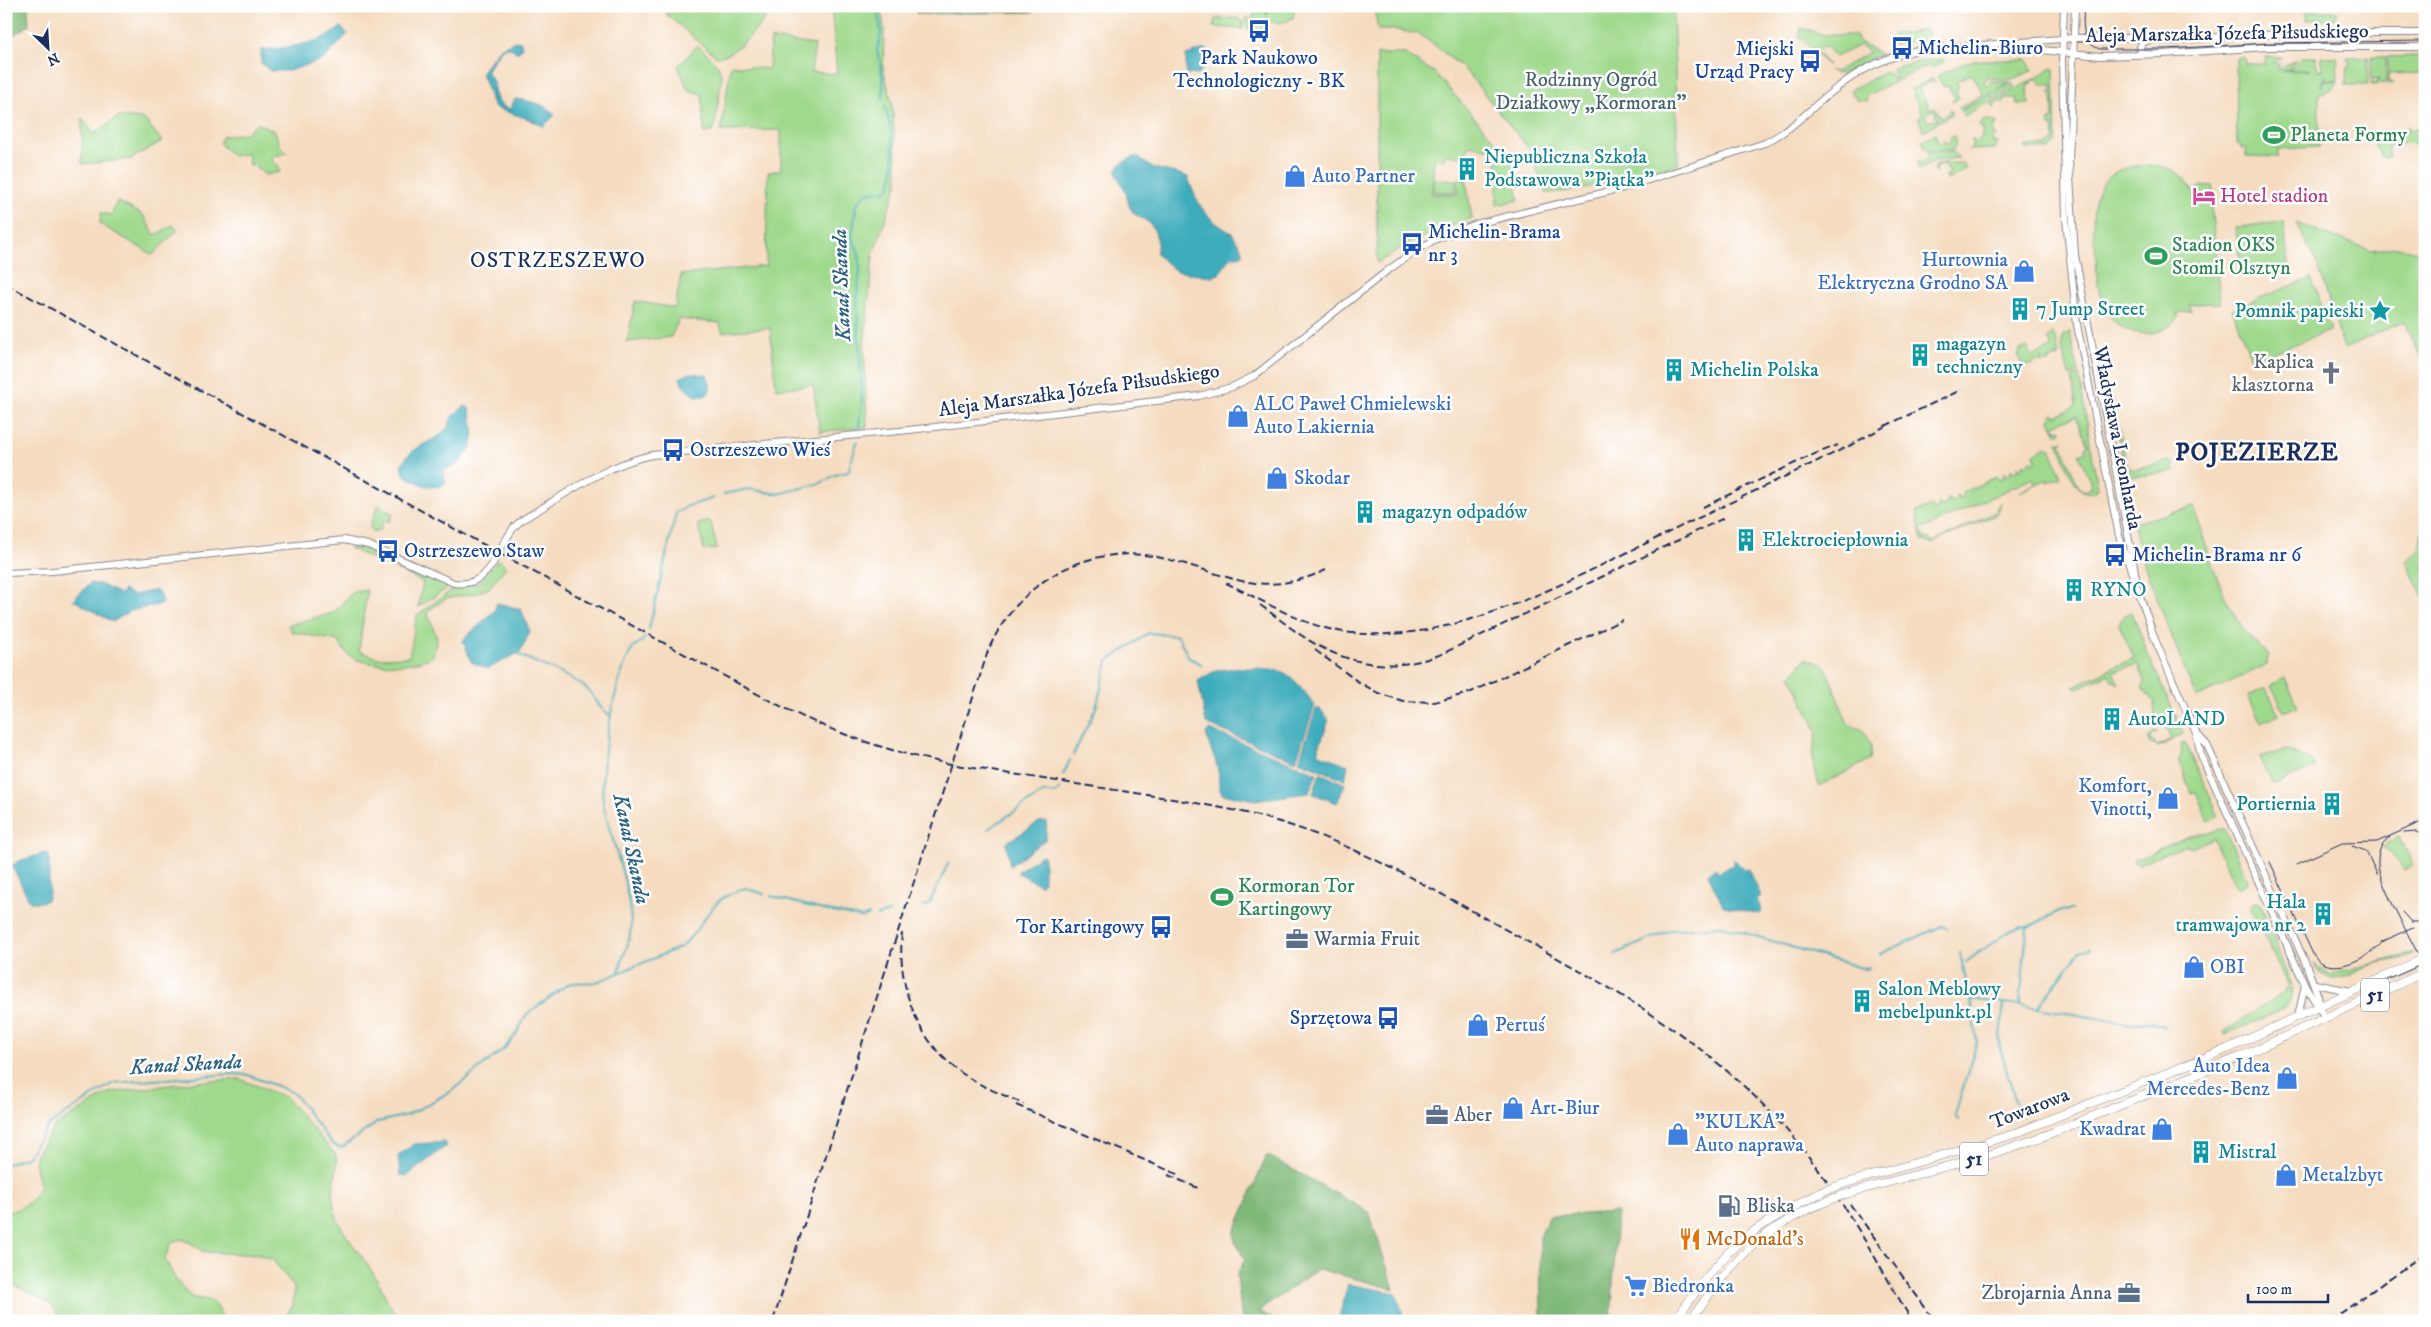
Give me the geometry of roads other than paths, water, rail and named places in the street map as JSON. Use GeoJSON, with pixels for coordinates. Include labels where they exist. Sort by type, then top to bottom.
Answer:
{"type":"FeatureCollection","features":[{"type":"Feature","properties":{"kind":"main road","name":"Towarowa"},"geometry":{"type":"LineString","coordinates":[[1675,1321],[1698,1289],[1734,1248],[1768,1222],[1826,1190],[2011,1135],[2227,1049],[2425,958]]}},
{"type":"Feature","properties":{"kind":"main road","name":"Towarowa"},"geometry":{"type":"LineString","coordinates":[[1690,1321],[1732,1265],[1757,1240],[1788,1219],[1849,1193],[2005,1150],[2038,1138],[2230,1062],[2425,972]]}},
{"type":"Feature","properties":{"kind":"main road"},"geometry":{"type":"LineString","coordinates":[[1933,1170],[1928,1165],[1934,1159]]}},
{"type":"Feature","properties":{"kind":"street","name":"Władysława Leonharda"},"geometry":{"type":"LineString","coordinates":[[2064,6],[2062,51],[2066,219],[2077,325],[2119,536],[2156,642],[2196,733],[2201,755],[2305,985],[2319,1006],[2324,1018]]}},
{"type":"Feature","properties":{"kind":"street","name":"Władysława Leonharda"},"geometry":{"type":"LineString","coordinates":[[2074,6],[2069,161],[2075,255],[2132,552],[2137,589]]}},
{"type":"Feature","properties":{"kind":"street","name":"Aleja Marszałka Józefa Piłsudskiego"},"geometry":{"type":"LineString","coordinates":[[6,573],[52,571],[344,540],[368,545],[454,583],[465,584],[480,578],[492,565],[514,526],[522,520],[612,468],[632,459],[675,452],[851,436],[1199,396],[1232,387],[1268,366],[1387,271],[1434,240],[1476,224],[1623,188],[1765,143],[1787,132],[1838,86],[1892,57],[1918,50],[2000,45],[2022,41],[2062,38],[2172,41],[2322,33],[2425,33]]}},
{"type":"Feature","properties":{"kind":"street"},"geometry":{"type":"LineString","coordinates":[[2415,46],[2409,44],[2407,40],[2409,36],[2416,33]]}},
{"type":"Feature","properties":{"kind":"street"},"geometry":{"type":"LineString","coordinates":[[2216,51],[2232,44],[2230,39],[2220,37]]}},
{"type":"Feature","properties":{"kind":"street"},"geometry":{"type":"LineString","coordinates":[[2150,55],[2142,53],[2140,47],[2142,43],[2153,39]]}},
{"type":"Feature","properties":{"kind":"street","name":"Aleja Marszałka Józefa Piłsudskiego"},"geometry":{"type":"LineString","coordinates":[[2000,45],[2018,49],[2062,51],[2100,56],[2150,55],[2267,47],[2425,46]]}},
{"type":"Feature","properties":{"kind":"street","name":"Władysława Leonharda"},"geometry":{"type":"LineString","coordinates":[[2196,733],[2207,745],[2218,768],[2315,984],[2319,1006]]}},
{"type":"Feature","properties":{"kind":"street"},"geometry":{"type":"LineString","coordinates":[[2315,984],[2351,991]]}},
{"type":"Feature","properties":{"kind":"street"},"geometry":{"type":"LineString","coordinates":[[2298,1016],[2305,985]]}},
{"type":"Feature","properties":{"kind":"water"},"geometry":{"type":"Polygon","coordinates":[[[341,27],[348,34],[323,60],[289,71],[270,71],[261,63],[261,50],[293,46],[313,41],[323,38],[341,27]]]}},
{"type":"Feature","properties":{"kind":"water"},"geometry":{"type":"Polygon","coordinates":[[[515,41],[521,42],[522,47],[518,53],[509,47],[502,49],[486,71],[492,81],[499,102],[505,107],[510,109],[515,99],[537,103],[551,111],[555,115],[543,127],[531,120],[494,107],[481,73],[500,48],[515,41]]]}},
{"type":"Feature","properties":{"kind":"water"},"geometry":{"type":"Polygon","coordinates":[[[1205,49],[1212,52],[1212,55],[1198,75],[1186,74],[1186,55],[1205,49]]]}},
{"type":"Feature","properties":{"kind":"water"},"geometry":{"type":"Polygon","coordinates":[[[1133,157],[1139,157],[1150,166],[1188,177],[1199,203],[1209,217],[1232,233],[1243,255],[1231,257],[1219,274],[1211,277],[1176,271],[1156,254],[1157,242],[1155,233],[1148,222],[1136,215],[1131,209],[1116,172],[1119,165],[1133,157]]]}},
{"type":"Feature","properties":{"kind":"water"},"geometry":{"type":"Polygon","coordinates":[[[690,373],[707,375],[710,391],[706,395],[695,395],[683,386],[680,378],[690,373]]]}},
{"type":"Feature","properties":{"kind":"water"},"geometry":{"type":"Polygon","coordinates":[[[465,406],[470,409],[474,433],[473,440],[463,458],[456,465],[443,472],[446,483],[441,486],[430,487],[405,476],[401,465],[407,456],[442,433],[450,423],[452,416],[465,406]]]}},
{"type":"Feature","properties":{"kind":"water"},"geometry":{"type":"Polygon","coordinates":[[[90,583],[100,584],[120,594],[124,590],[133,595],[157,590],[162,599],[162,604],[130,611],[113,622],[73,600],[90,583]]]}},
{"type":"Feature","properties":{"kind":"water"},"geometry":{"type":"Polygon","coordinates":[[[497,603],[521,609],[530,632],[520,652],[488,669],[471,662],[463,640],[494,611],[497,603]]]}},
{"type":"Feature","properties":{"kind":"water"},"geometry":{"type":"Polygon","coordinates":[[[1239,668],[1276,670],[1284,673],[1298,684],[1315,705],[1296,761],[1206,723],[1198,681],[1216,670],[1239,668]]]}},
{"type":"Feature","properties":{"kind":"water"},"geometry":{"type":"Polygon","coordinates":[[[1316,709],[1320,709],[1329,720],[1317,753],[1348,765],[1345,780],[1299,761],[1316,709]]]}},
{"type":"Feature","properties":{"kind":"water"},"geometry":{"type":"Polygon","coordinates":[[[1210,730],[1317,773],[1309,793],[1255,800],[1222,794],[1217,766],[1206,733],[1210,730]]]}},
{"type":"Feature","properties":{"kind":"water"},"geometry":{"type":"Polygon","coordinates":[[[1320,773],[1345,784],[1337,803],[1313,794],[1320,773]]]}},
{"type":"Feature","properties":{"kind":"water"},"geometry":{"type":"Polygon","coordinates":[[[1047,821],[1046,839],[1010,866],[1006,843],[1039,822],[1047,821]]]}},
{"type":"Feature","properties":{"kind":"water"},"geometry":{"type":"Polygon","coordinates":[[[45,853],[49,855],[49,894],[47,900],[30,902],[12,866],[18,861],[45,853]]]}},
{"type":"Feature","properties":{"kind":"water"},"geometry":{"type":"Polygon","coordinates":[[[1042,855],[1044,856],[1044,882],[1040,885],[1017,872],[1042,855]]]}},
{"type":"Feature","properties":{"kind":"water"},"geometry":{"type":"Polygon","coordinates":[[[1735,860],[1745,870],[1749,869],[1761,896],[1757,899],[1762,912],[1759,914],[1723,906],[1708,874],[1716,868],[1718,872],[1733,865],[1735,860]]]}},
{"type":"Feature","properties":{"kind":"water"},"geometry":{"type":"Polygon","coordinates":[[[445,1142],[446,1146],[407,1176],[400,1175],[398,1156],[414,1144],[445,1142]]]}},
{"type":"Feature","properties":{"kind":"water"},"geometry":{"type":"Polygon","coordinates":[[[1348,1284],[1396,1293],[1405,1321],[1338,1321],[1348,1284]]]}},
{"type":"Feature","properties":{"kind":"waterway","name":"Kanał Skanda"},"geometry":{"type":"LineString","coordinates":[[877,6],[881,33],[877,51],[883,78],[883,99]]}},
{"type":"Feature","properties":{"kind":"waterway","name":"Kanał Skanda"},"geometry":{"type":"LineString","coordinates":[[859,427],[862,400],[857,297],[860,270],[859,253],[852,238],[856,205],[866,193],[886,190],[893,175],[893,151],[885,107]]}},
{"type":"Feature","properties":{"kind":"waterway","name":"Kanał Skanda"},"geometry":{"type":"LineString","coordinates":[[724,494],[749,489],[778,494],[821,483],[835,475],[848,472],[857,442]]}},
{"type":"Feature","properties":{"kind":"waterway","name":"Kanał Skanda"},"geometry":{"type":"LineString","coordinates":[[649,629],[676,513],[688,506],[714,498]]}},
{"type":"Feature","properties":{"kind":"waterway"},"geometry":{"type":"LineString","coordinates":[[1073,755],[1096,708],[1108,661],[1149,633],[1178,636],[1189,658],[1201,664]]}},
{"type":"Feature","properties":{"kind":"waterway","name":"Kanał Skanda"},"geometry":{"type":"LineString","coordinates":[[619,972],[630,938],[630,910],[628,895],[604,807],[602,792],[603,772],[609,725],[619,680],[633,648],[645,638]]}},
{"type":"Feature","properties":{"kind":"waterway"},"geometry":{"type":"LineString","coordinates":[[517,654],[582,685],[590,692],[602,709],[610,715]]}},
{"type":"Feature","properties":{"kind":"waterway"},"geometry":{"type":"LineString","coordinates":[[1063,775],[1070,760]]}},
{"type":"Feature","properties":{"kind":"waterway"},"geometry":{"type":"LineString","coordinates":[[988,829],[1043,793],[1056,793],[1060,789]]}},
{"type":"Feature","properties":{"kind":"waterway"},"geometry":{"type":"LineString","coordinates":[[923,907],[929,904],[949,862]]}},
{"type":"Feature","properties":{"kind":"waterway","name":"Kanał Skanda"},"geometry":{"type":"LineString","coordinates":[[6,1164],[27,1157],[49,1125],[113,1083],[232,1074],[248,1075],[290,1091],[332,1144],[341,1148],[378,1122],[408,1115],[450,1092],[504,1049],[515,1036],[527,1014],[567,985],[571,983],[597,982],[681,947],[717,903],[730,894],[745,888],[764,894]]}},
{"type":"Feature","properties":{"kind":"waterway"},"geometry":{"type":"LineString","coordinates":[[771,896],[823,910],[863,918],[869,915]]}},
{"type":"Feature","properties":{"kind":"waterway"},"geometry":{"type":"LineString","coordinates":[[1966,962],[2006,933],[2021,926],[2029,927],[2059,911],[2072,910]]}},
{"type":"Feature","properties":{"kind":"waterway"},"geometry":{"type":"LineString","coordinates":[[877,916],[890,912]]}},
{"type":"Feature","properties":{"kind":"waterway"},"geometry":{"type":"LineString","coordinates":[[1615,954],[1671,930],[1722,926],[1865,969],[1869,968]]}},
{"type":"Feature","properties":{"kind":"waterway"},"geometry":{"type":"LineString","coordinates":[[1880,954],[1942,926],[1948,929]]}},
{"type":"Feature","properties":{"kind":"waterway"},"geometry":{"type":"LineString","coordinates":[[2020,1005],[2027,928]]}},
{"type":"Feature","properties":{"kind":"waterway"},"geometry":{"type":"LineString","coordinates":[[2038,1007],[2080,951],[2090,948]]}},
{"type":"Feature","properties":{"kind":"waterway"},"geometry":{"type":"LineString","coordinates":[[1960,953],[1970,999],[2020,1005],[2131,1024],[2152,1023],[2164,1027]]}},
{"type":"Feature","properties":{"kind":"waterway"},"geometry":{"type":"LineString","coordinates":[[1958,1120],[1955,1115],[1977,1041],[1970,999]]}},
{"type":"Feature","properties":{"kind":"waterway"},"geometry":{"type":"LineString","coordinates":[[2004,1003],[1999,1044],[2016,1103]]}},
{"type":"Feature","properties":{"kind":"tram line"},"geometry":{"type":"LineString","coordinates":[[2084,6],[2084,32],[2089,42],[2100,49],[2165,49],[2269,43],[2425,41]]}},
{"type":"Feature","properties":{"kind":"tram line"},"geometry":{"type":"LineString","coordinates":[[2297,864],[2342,843],[2377,842],[2421,822]]}},
{"type":"Feature","properties":{"kind":"tram line"},"geometry":{"type":"LineString","coordinates":[[2404,833],[2416,832],[2425,836]]}},
{"type":"Feature","properties":{"kind":"tram line"},"geometry":{"type":"LineString","coordinates":[[2390,837],[2383,843],[2379,852],[2379,871],[2402,923],[2417,952],[2425,960]]}},
{"type":"Feature","properties":{"kind":"tram line"},"geometry":{"type":"LineString","coordinates":[[2352,846],[2366,851],[2377,874]]}},
{"type":"Feature","properties":{"kind":"tram line"},"geometry":{"type":"LineString","coordinates":[[2270,862],[2312,952],[2318,960],[2333,966],[2350,963],[2367,955],[2386,939]]}},
{"type":"Feature","properties":{"kind":"tram line"},"geometry":{"type":"LineString","coordinates":[[2402,912],[2411,922],[2425,922]]}},
{"type":"Feature","properties":{"kind":"tram line"},"geometry":{"type":"LineString","coordinates":[[2381,942],[2413,928]]}},
{"type":"Feature","properties":{"kind":"tram line"},"geometry":{"type":"LineString","coordinates":[[2363,991],[2425,963]]}},
{"type":"Feature","properties":{"kind":"railway"},"geometry":{"type":"LineString","coordinates":[[6,284],[785,709],[822,725],[877,745],[942,762],[1183,801],[1270,819],[1334,841],[1394,869],[1453,901],[1615,992],[1696,1046],[1734,1077],[1770,1112],[1820,1172],[1861,1234],[1912,1321]]}},
{"type":"Feature","properties":{"kind":"railway"},"geometry":{"type":"LineString","coordinates":[[1885,426],[1961,390]]}},
{"type":"Feature","properties":{"kind":"railway"},"geometry":{"type":"LineString","coordinates":[[1226,583],[1283,612],[1328,629],[1344,632],[1384,634],[1425,630],[1465,621],[1504,608],[1582,575],[1849,446],[1891,423]]}},
{"type":"Feature","properties":{"kind":"railway"},"geometry":{"type":"LineString","coordinates":[[1703,507],[1810,456],[1838,445]]}},
{"type":"Feature","properties":{"kind":"railway"},"geometry":{"type":"LineString","coordinates":[[1260,605],[1307,639],[1340,656],[1375,664],[1411,663],[1429,659],[1446,652],[1724,518]]}},
{"type":"Feature","properties":{"kind":"railway"},"geometry":{"type":"LineString","coordinates":[[773,1321],[988,651],[1000,627],[1016,606],[1035,588],[1056,574],[1079,563],[1104,556],[1130,554],[1157,557],[1240,580],[1259,583],[1279,583],[1301,579],[1326,570]]}},
{"type":"Feature","properties":{"kind":"railway"},"geometry":{"type":"LineString","coordinates":[[1315,650],[1357,681],[1378,693],[1403,701],[1434,702],[1469,693],[1622,620]]}},
{"type":"Feature","properties":{"kind":"railway"},"geometry":{"type":"LineString","coordinates":[[902,933],[901,953],[907,993],[913,1012],[933,1046],[947,1061],[970,1079],[1024,1104]]}},
{"type":"Feature","properties":{"kind":"railway"},"geometry":{"type":"LineString","coordinates":[[1016,1105],[1177,1174]]}},
{"type":"Feature","properties":{"kind":"railway"},"geometry":{"type":"LineString","coordinates":[[1168,1175],[1198,1188]]}},
{"type":"Feature","properties":{"kind":"railway"},"geometry":{"type":"LineString","coordinates":[[1850,1204],[1935,1321]]}},
{"type":"Feature","properties":{"kind":"railway"},"geometry":{"type":"LineString","coordinates":[[2330,1321],[2425,1253]]}},
{"type":"Feature","properties":{"kind":"place","name":"Park Naukowo Technologiczny - BK"},"geometry":{"type":"Point","coordinates":[1259,31]}},
{"type":"Feature","properties":{"kind":"place","name":"Michelin-Biuro"},"geometry":{"type":"Point","coordinates":[1902,48]}},
{"type":"Feature","properties":{"kind":"place","name":"Miejski Urząd Pracy"},"geometry":{"type":"Point","coordinates":[1810,61]}},
{"type":"Feature","properties":{"kind":"place","name":"Planeta Formy"},"geometry":{"type":"Point","coordinates":[2274,135]}},
{"type":"Feature","properties":{"kind":"place","name":"Niepubliczna Szkoła Podstawowa \"Piątka\""},"geometry":{"type":"Point","coordinates":[1467,169]}},
{"type":"Feature","properties":{"kind":"place","name":"Auto Partner"},"geometry":{"type":"Point","coordinates":[1295,176]}},
{"type":"Feature","properties":{"kind":"place","name":"Hotel stadion"},"geometry":{"type":"Point","coordinates":[2204,196]}},
{"type":"Feature","properties":{"kind":"place","name":"Michelin-Brama nr 3"},"geometry":{"type":"Point","coordinates":[1412,244]}},
{"type":"Feature","properties":{"kind":"place","name":"Stadion OKS Stomil Olsztyn"},"geometry":{"type":"Point","coordinates":[2156,256]}},
{"type":"Feature","properties":{"kind":"place","name":"Hurtownia Elektryczna Grodno SA"},"geometry":{"type":"Point","coordinates":[2024,271]}},
{"type":"Feature","properties":{"kind":"place","name":"7 Jump Street"},"geometry":{"type":"Point","coordinates":[2020,309]}},
{"type":"Feature","properties":{"kind":"place","name":"Pomnik papieski"},"geometry":{"type":"Point","coordinates":[2380,311]}},
{"type":"Feature","properties":{"kind":"place","name":"magazyn techniczny"},"geometry":{"type":"Point","coordinates":[1920,355]}},
{"type":"Feature","properties":{"kind":"place","name":"Michelin Polska"},"geometry":{"type":"Point","coordinates":[1674,370]}},
{"type":"Feature","properties":{"kind":"place","name":"Kaplica klasztorna"},"geometry":{"type":"Point","coordinates":[2331,373]}},
{"type":"Feature","properties":{"kind":"place","name":"ALC Paweł Chmielewski Auto Lakiernia"},"geometry":{"type":"Point","coordinates":[1238,416]}},
{"type":"Feature","properties":{"kind":"place","name":"Ostrzeszewo Wieś"},"geometry":{"type":"Point","coordinates":[673,450]}},
{"type":"Feature","properties":{"kind":"place","name":"Skodar"},"geometry":{"type":"Point","coordinates":[1277,478]}},
{"type":"Feature","properties":{"kind":"place","name":"magazyn odpadów"},"geometry":{"type":"Point","coordinates":[1365,512]}},
{"type":"Feature","properties":{"kind":"place","name":"Elektrociepłownia"},"geometry":{"type":"Point","coordinates":[1746,540]}},
{"type":"Feature","properties":{"kind":"place","name":"Ostrzeszewo Staw"},"geometry":{"type":"Point","coordinates":[388,551]}},
{"type":"Feature","properties":{"kind":"place","name":"Michelin-Brama nr 6"},"geometry":{"type":"Point","coordinates":[2115,555]}},
{"type":"Feature","properties":{"kind":"place","name":"RYNO"},"geometry":{"type":"Point","coordinates":[2074,590]}},
{"type":"Feature","properties":{"kind":"place","name":"AutoLAND"},"geometry":{"type":"Point","coordinates":[2112,719]}},
{"type":"Feature","properties":{"kind":"place","name":"Komfort, Vinotti,"},"geometry":{"type":"Point","coordinates":[2168,798]}},
{"type":"Feature","properties":{"kind":"place","name":"Portiernia"},"geometry":{"type":"Point","coordinates":[2332,804]}},
{"type":"Feature","properties":{"kind":"place","name":"Kormoran Tor Kartingowy"},"geometry":{"type":"Point","coordinates":[1222,897]}},
{"type":"Feature","properties":{"kind":"place","name":"Hala tramwajowa nr 2"},"geometry":{"type":"Point","coordinates":[2323,914]}},
{"type":"Feature","properties":{"kind":"place","name":"Tor Kartingowy"},"geometry":{"type":"Point","coordinates":[1161,927]}},
{"type":"Feature","properties":{"kind":"place","name":"Warmia Fruit"},"geometry":{"type":"Point","coordinates":[1297,939]}},
{"type":"Feature","properties":{"kind":"place","name":"OBI"},"geometry":{"type":"Point","coordinates":[2194,967]}},
{"type":"Feature","properties":{"kind":"place","name":"Salon Meblowy mebelpunkt.pl"},"geometry":{"type":"Point","coordinates":[1862,1001]}},
{"type":"Feature","properties":{"kind":"place","name":"Sprzętowa"},"geometry":{"type":"Point","coordinates":[1388,1018]}},
{"type":"Feature","properties":{"kind":"place","name":"Pertuś"},"geometry":{"type":"Point","coordinates":[1478,1025]}},
{"type":"Feature","properties":{"kind":"place","name":"Auto Idea Mercedes-Benz"},"geometry":{"type":"Point","coordinates":[2287,1078]}},
{"type":"Feature","properties":{"kind":"place","name":"Art-Biur"},"geometry":{"type":"Point","coordinates":[1513,1108]}},
{"type":"Feature","properties":{"kind":"place","name":"Aber"},"geometry":{"type":"Point","coordinates":[1437,1115]}},
{"type":"Feature","properties":{"kind":"place","name":"Kwadrat"},"geometry":{"type":"Point","coordinates":[2162,1129]}},
{"type":"Feature","properties":{"kind":"place","name":"\"KULKA\" Auto naprawa"},"geometry":{"type":"Point","coordinates":[1678,1134]}},
{"type":"Feature","properties":{"kind":"place","name":"Mistral"},"geometry":{"type":"Point","coordinates":[2201,1152]}},
{"type":"Feature","properties":{"kind":"place","name":"Metalzbyt"},"geometry":{"type":"Point","coordinates":[2286,1175]}},
{"type":"Feature","properties":{"kind":"place","name":"Bliska"},"geometry":{"type":"Point","coordinates":[1729,1206]}},
{"type":"Feature","properties":{"kind":"place","name":"McDonald's"},"geometry":{"type":"Point","coordinates":[1690,1239]}},
{"type":"Feature","properties":{"kind":"place","name":"Biedronka"},"geometry":{"type":"Point","coordinates":[1636,1286]}},
{"type":"Feature","properties":{"kind":"place","name":"Zbrojarnia Anna"},"geometry":{"type":"Point","coordinates":[2129,1293]}},
{"type":"Feature","properties":{"kind":"district","name":"OSTRZESZEWO"},"geometry":{"type":"Point","coordinates":[558,260]}},
{"type":"Feature","properties":{"kind":"district","name":"POJEZIERZE"},"geometry":{"type":"Point","coordinates":[2257,452]}},
{"type":"Feature","properties":{"kind":"park label","name":"Rodzinny Ogród Działkowy „Kormoran”"},"geometry":{"type":"Point","coordinates":[1591,92]}}]}
